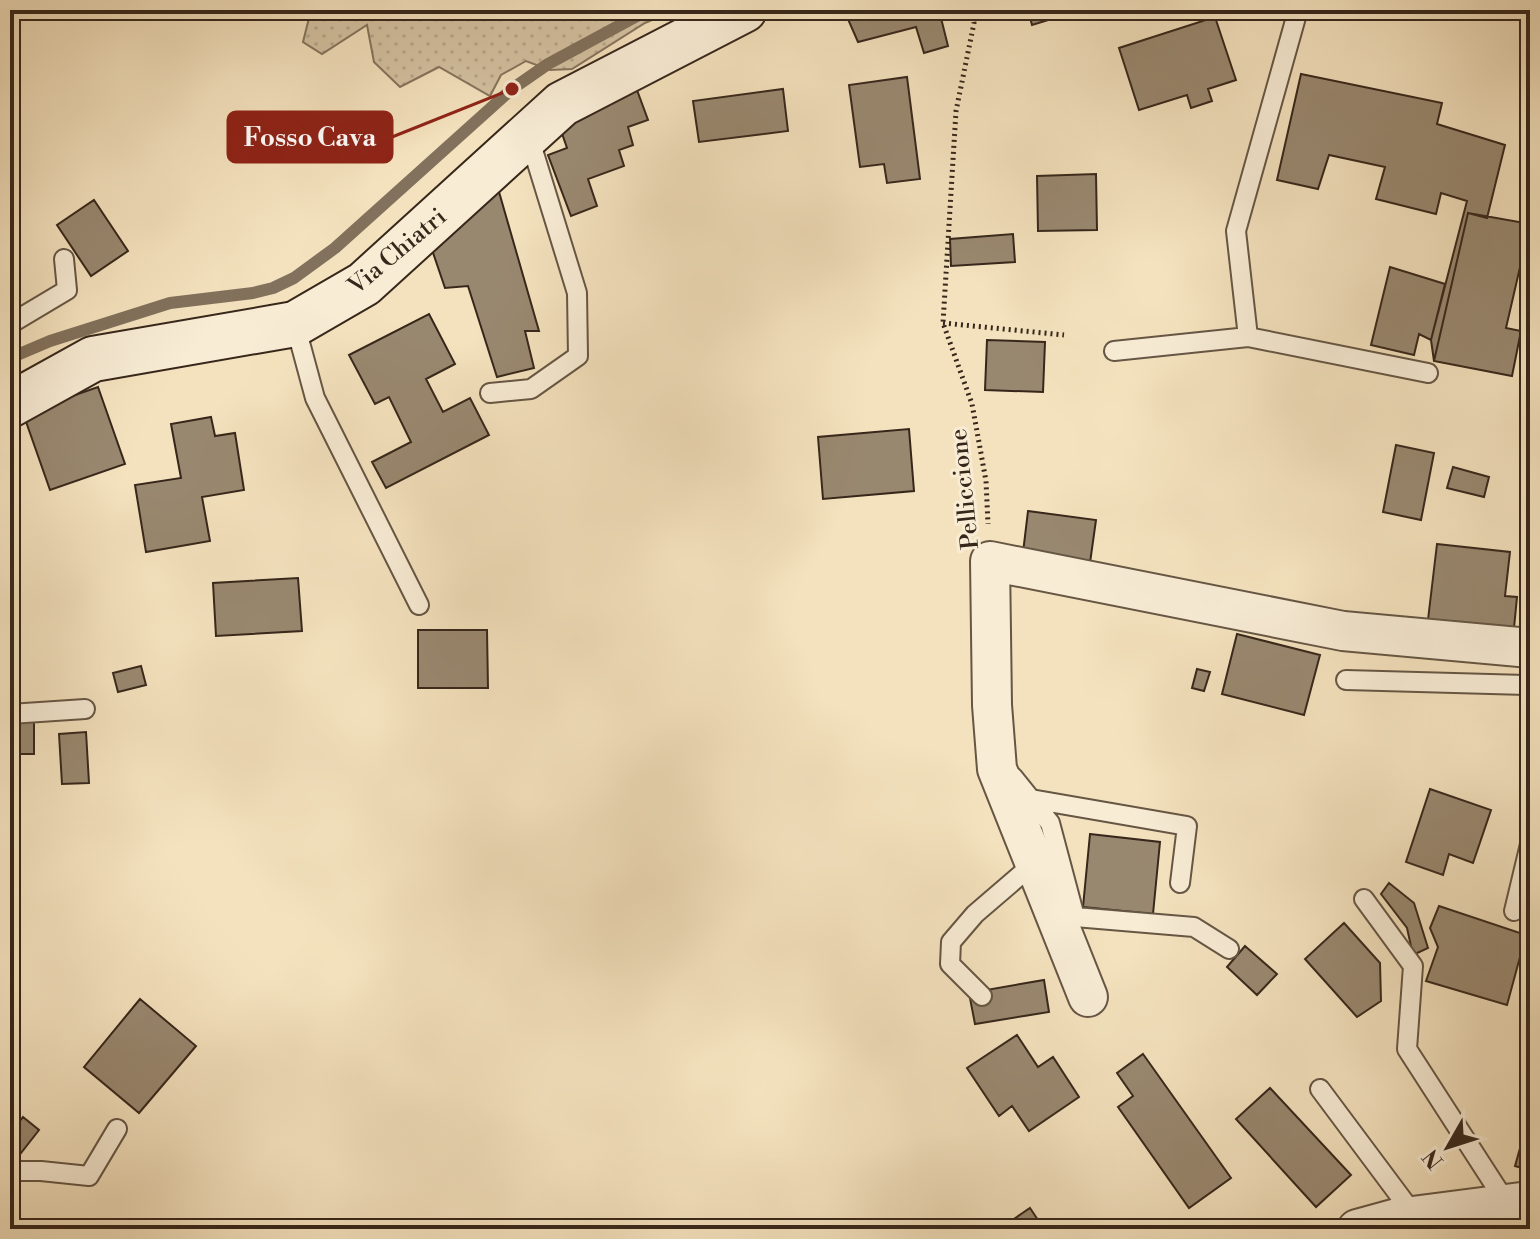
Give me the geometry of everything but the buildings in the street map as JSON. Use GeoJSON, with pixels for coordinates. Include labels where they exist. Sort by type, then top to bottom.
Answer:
{"type":"FeatureCollection","features":[{"type":"Feature","properties":{"kind":"street","name":"Via Chiatri"},"geometry":{"type":"LineString","coordinates":[[10,405],[93,359],[295,324],[364,284],[562,104],[744,10]]}},
{"type":"Feature","properties":{"kind":"street"},"geometry":{"type":"LineString","coordinates":[[1088,997],[997,769],[992,705],[990,561],[1343,631],[1530,648]]}},
{"type":"Feature","properties":{"kind":"street"},"geometry":{"type":"LineString","coordinates":[[1385,1224],[1519,1202]]}},
{"type":"Feature","properties":{"kind":"lane"},"geometry":{"type":"LineString","coordinates":[[1248,337],[1236,231],[1298,10]]}},
{"type":"Feature","properties":{"kind":"lane"},"geometry":{"type":"LineString","coordinates":[[490,393],[531,389],[578,356],[577,293],[528,135]]}},
{"type":"Feature","properties":{"kind":"lane"},"geometry":{"type":"LineString","coordinates":[[10,324],[67,290],[64,259]]}},
{"type":"Feature","properties":{"kind":"lane"},"geometry":{"type":"LineString","coordinates":[[295,324],[315,398],[419,605]]}},
{"type":"Feature","properties":{"kind":"lane"},"geometry":{"type":"LineString","coordinates":[[1114,351],[1248,337],[1428,373]]}},
{"type":"Feature","properties":{"kind":"lane"},"geometry":{"type":"LineString","coordinates":[[1346,680],[1530,685]]}},
{"type":"Feature","properties":{"kind":"lane"},"geometry":{"type":"LineString","coordinates":[[10,714],[85,709]]}},
{"type":"Feature","properties":{"kind":"lane"},"geometry":{"type":"LineString","coordinates":[[997,769],[1012,776],[1050,823],[1075,917],[1194,927],[1229,949]]}},
{"type":"Feature","properties":{"kind":"lane"},"geometry":{"type":"LineString","coordinates":[[1031,799],[1187,826],[1180,883]]}},
{"type":"Feature","properties":{"kind":"lane"},"geometry":{"type":"LineString","coordinates":[[1514,911],[1530,844]]}},
{"type":"Feature","properties":{"kind":"lane"},"geometry":{"type":"LineString","coordinates":[[982,996],[950,964],[951,942],[975,914],[1025,871],[1032,855]]}},
{"type":"Feature","properties":{"kind":"lane"},"geometry":{"type":"LineString","coordinates":[[1364,899],[1413,966],[1407,1049],[1519,1202]]}},
{"type":"Feature","properties":{"kind":"lane"},"geometry":{"type":"LineString","coordinates":[[1320,1089],[1385,1224]]}},
{"type":"Feature","properties":{"kind":"lane"},"geometry":{"type":"LineString","coordinates":[[10,1171],[89,1176],[117,1129]]}},
{"type":"Feature","properties":{"kind":"path"},"geometry":{"type":"LineString","coordinates":[[972,10],[974,23],[956,111],[943,323],[1064,335]]}},
{"type":"Feature","properties":{"kind":"path","name":"Pelliccione"},"geometry":{"type":"LineString","coordinates":[[943,323],[972,404],[986,481],[990,561]]}},
{"type":"Feature","properties":{"kind":"shaded area"},"geometry":{"type":"Polygon","coordinates":[[[311,10],[675,10],[645,23],[572,69],[550,70],[526,61],[501,75],[490,96],[439,67],[400,87],[374,62],[367,25],[322,54],[303,42],[311,10]]]}},
{"type":"Feature","properties":{"kind":"waterway"},"geometry":{"type":"LineString","coordinates":[[10,358],[50,341],[170,303],[253,293],[294,278],[335,248],[512,89],[548,64],[648,10]]}},
{"type":"Feature","properties":{"kind":"place","name":"Fosso Cava"},"geometry":{"type":"Point","coordinates":[512,89]}}]}
